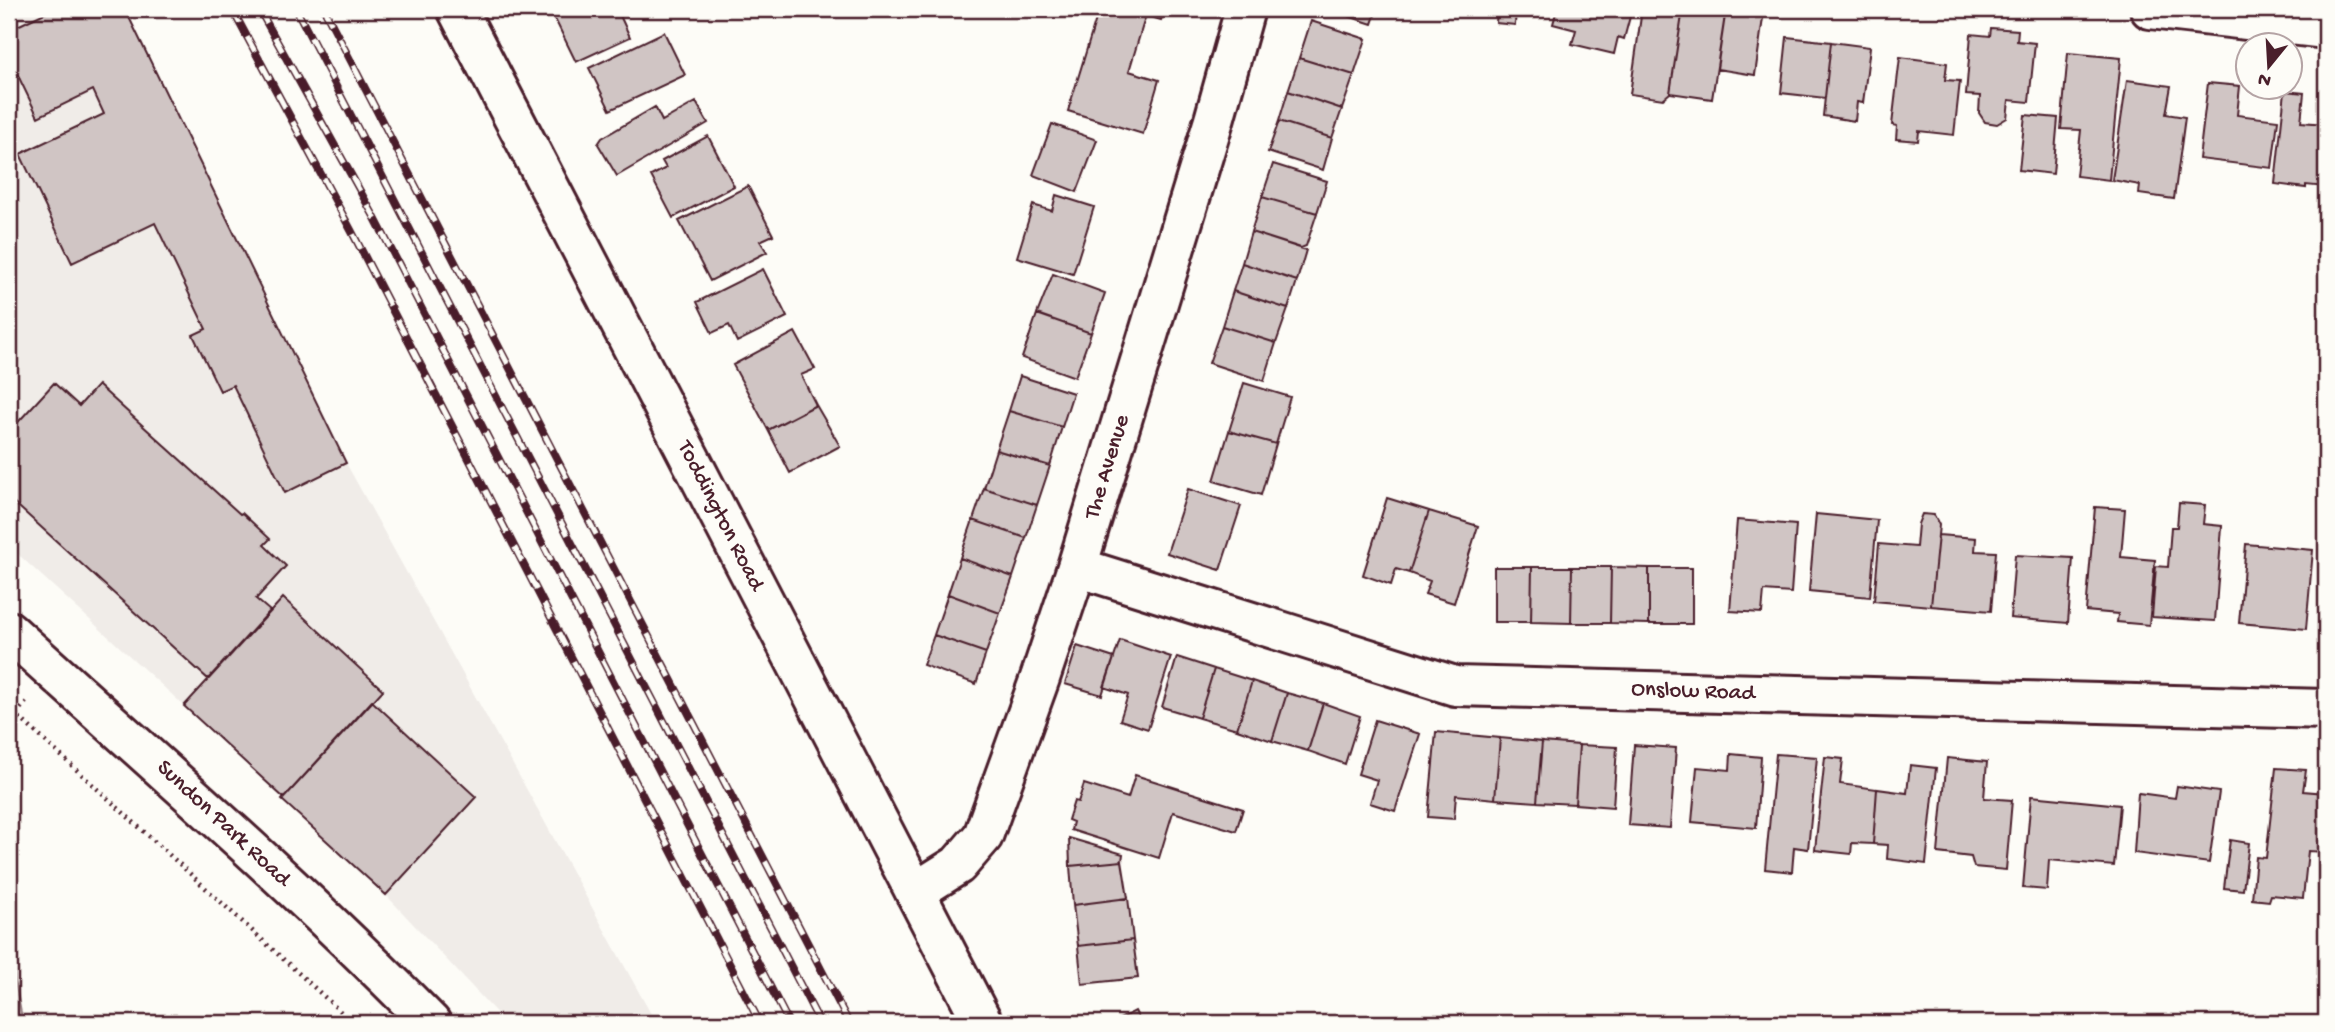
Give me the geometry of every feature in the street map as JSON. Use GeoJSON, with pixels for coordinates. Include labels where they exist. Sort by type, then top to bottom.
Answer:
{"type":"FeatureCollection","features":[{"type":"Feature","properties":{"kind":"street","name":"Toddington Road"},"geometry":{"type":"LineString","coordinates":[[457,9],[983,1023]]}},
{"type":"Feature","properties":{"kind":"street","name":"The Avenue"},"geometry":{"type":"LineString","coordinates":[[915,892],[958,865],[983,836],[1077,567],[1214,120],[1245,9]]}},
{"type":"Feature","properties":{"kind":"street"},"geometry":{"type":"LineString","coordinates":[[2150,9],[2326,30]]}},
{"type":"Feature","properties":{"kind":"street","name":"Onslow Road"},"geometry":{"type":"LineString","coordinates":[[1077,567],[1455,686],[2326,709]]}},
{"type":"Feature","properties":{"kind":"street","name":"Sundon Park Road"},"geometry":{"type":"LineString","coordinates":[[9,631],[225,825],[431,1023]]}},
{"type":"Feature","properties":{"kind":"path"},"geometry":{"type":"LineString","coordinates":[[9,708],[353,1023]]}},
{"type":"Feature","properties":{"kind":"shaded area"},"geometry":{"type":"Polygon","coordinates":[[[9,9],[125,9],[346,463],[656,1023],[506,1023],[386,895],[9,546],[9,9]]]}},
{"type":"Feature","properties":{"kind":"shaded area"},"geometry":{"type":"Polygon","coordinates":[[[9,816],[15,982],[23,1023],[9,1023],[9,816]]]}},
{"type":"Feature","properties":{"kind":"building"},"geometry":{"type":"Polygon","coordinates":[[[53,9],[125,9],[346,463],[285,493],[233,385],[220,391],[193,335],[206,329],[155,223],[72,263],[20,154],[104,114],[93,90],[38,117],[9,57],[9,30],[53,9]]]}},
{"type":"Feature","properties":{"kind":"building"},"geometry":{"type":"Polygon","coordinates":[[[550,9],[617,9],[630,37],[576,62],[550,9]]]}},
{"type":"Feature","properties":{"kind":"building"},"geometry":{"type":"Polygon","coordinates":[[[1099,9],[1117,9],[1145,18],[1129,71],[1159,80],[1143,134],[1068,111],[1099,9]]]}},
{"type":"Feature","properties":{"kind":"building"},"geometry":{"type":"Polygon","coordinates":[[[1124,9],[1165,9],[1161,20],[1124,9]]]}},
{"type":"Feature","properties":{"kind":"building"},"geometry":{"type":"Polygon","coordinates":[[[1327,9],[1377,9],[1372,24],[1327,9]]]}},
{"type":"Feature","properties":{"kind":"building"},"geometry":{"type":"Polygon","coordinates":[[[1497,9],[1516,9],[1515,25],[1496,23],[1497,9]]]}},
{"type":"Feature","properties":{"kind":"building"},"geometry":{"type":"Polygon","coordinates":[[[1557,9],[1632,9],[1624,39],[1618,37],[1614,54],[1572,44],[1576,30],[1553,24],[1557,9]]]}},
{"type":"Feature","properties":{"kind":"building"},"geometry":{"type":"Polygon","coordinates":[[[1642,9],[1683,9],[1670,93],[1663,99],[1630,94],[1642,9]]]}},
{"type":"Feature","properties":{"kind":"building"},"geometry":{"type":"Polygon","coordinates":[[[1683,9],[1726,9],[1712,99],[1670,93],[1683,9]]]}},
{"type":"Feature","properties":{"kind":"building"},"geometry":{"type":"Polygon","coordinates":[[[1726,9],[1764,11],[1755,75],[1717,69],[1726,9]]]}},
{"type":"Feature","properties":{"kind":"building"},"geometry":{"type":"Polygon","coordinates":[[[1311,21],[1366,39],[1354,75],[1299,58],[1311,21]]]}},
{"type":"Feature","properties":{"kind":"building"},"geometry":{"type":"Polygon","coordinates":[[[1991,28],[2018,30],[2017,41],[2035,43],[2029,102],[2009,100],[2007,118],[1997,124],[1985,122],[1979,113],[1980,96],[1966,95],[1971,34],[1990,36],[1991,28]]]}},
{"type":"Feature","properties":{"kind":"building"},"geometry":{"type":"Polygon","coordinates":[[[664,32],[685,75],[610,110],[589,68],[664,32]]]}},
{"type":"Feature","properties":{"kind":"building"},"geometry":{"type":"Polygon","coordinates":[[[1787,37],[1831,42],[1825,98],[1781,93],[1787,37]]]}},
{"type":"Feature","properties":{"kind":"building"},"geometry":{"type":"Polygon","coordinates":[[[1831,42],[1870,47],[1863,103],[1857,102],[1855,121],[1823,116],[1831,42]]]}},
{"type":"Feature","properties":{"kind":"building"},"geometry":{"type":"Polygon","coordinates":[[[2068,53],[2121,58],[2109,180],[2076,176],[2081,130],[2061,129],[2068,53]]]}},
{"type":"Feature","properties":{"kind":"building"},"geometry":{"type":"Polygon","coordinates":[[[1900,57],[1947,63],[1945,80],[1960,81],[1954,135],[1919,131],[1918,141],[1896,139],[1897,126],[1892,125],[1900,57]]]}},
{"type":"Feature","properties":{"kind":"building"},"geometry":{"type":"Polygon","coordinates":[[[1299,58],[1354,75],[1342,109],[1288,91],[1299,58]]]}},
{"type":"Feature","properties":{"kind":"building"},"geometry":{"type":"Polygon","coordinates":[[[2127,80],[2171,86],[2166,114],[2185,117],[2174,199],[2139,194],[2140,185],[2112,180],[2127,80]]]}},
{"type":"Feature","properties":{"kind":"building"},"geometry":{"type":"Polygon","coordinates":[[[2208,83],[2234,85],[2234,102],[2238,102],[2237,115],[2278,120],[2272,168],[2199,159],[2208,83]]]}},
{"type":"Feature","properties":{"kind":"building"},"geometry":{"type":"Polygon","coordinates":[[[1288,91],[1342,109],[1332,138],[1279,121],[1288,91]]]}},
{"type":"Feature","properties":{"kind":"building"},"geometry":{"type":"Polygon","coordinates":[[[696,102],[708,123],[617,176],[598,144],[602,138],[655,107],[662,121],[696,102]]]}},
{"type":"Feature","properties":{"kind":"building"},"geometry":{"type":"Polygon","coordinates":[[[2284,102],[2303,102],[2301,122],[2326,124],[2326,187],[2306,185],[2306,188],[2275,184],[2284,102]]]}},
{"type":"Feature","properties":{"kind":"building"},"geometry":{"type":"Polygon","coordinates":[[[2025,115],[2058,118],[2053,174],[2019,170],[2025,115]]]}},
{"type":"Feature","properties":{"kind":"building"},"geometry":{"type":"Polygon","coordinates":[[[1279,121],[1332,138],[1323,170],[1268,152],[1279,121]]]}},
{"type":"Feature","properties":{"kind":"building"},"geometry":{"type":"Polygon","coordinates":[[[1052,124],[1097,140],[1077,192],[1033,175],[1052,124]]]}},
{"type":"Feature","properties":{"kind":"building"},"geometry":{"type":"Polygon","coordinates":[[[708,136],[734,186],[673,218],[651,176],[666,168],[662,161],[708,136]]]}},
{"type":"Feature","properties":{"kind":"building"},"geometry":{"type":"Polygon","coordinates":[[[1273,164],[1327,181],[1317,213],[1262,197],[1273,164]]]}},
{"type":"Feature","properties":{"kind":"building"},"geometry":{"type":"Polygon","coordinates":[[[748,186],[773,235],[760,241],[767,252],[710,281],[679,221],[748,186]]]}},
{"type":"Feature","properties":{"kind":"building"},"geometry":{"type":"Polygon","coordinates":[[[1056,195],[1094,207],[1073,274],[1017,257],[1033,205],[1052,211],[1056,195]]]}},
{"type":"Feature","properties":{"kind":"building"},"geometry":{"type":"Polygon","coordinates":[[[1262,197],[1317,213],[1306,246],[1301,248],[1251,232],[1262,197]]]}},
{"type":"Feature","properties":{"kind":"building"},"geometry":{"type":"Polygon","coordinates":[[[1251,232],[1306,250],[1297,281],[1242,263],[1251,232]]]}},
{"type":"Feature","properties":{"kind":"building"},"geometry":{"type":"Polygon","coordinates":[[[1242,263],[1297,281],[1288,309],[1233,291],[1242,263]]]}},
{"type":"Feature","properties":{"kind":"building"},"geometry":{"type":"Polygon","coordinates":[[[763,269],[787,317],[737,342],[729,325],[712,333],[697,302],[763,269]]]}},
{"type":"Feature","properties":{"kind":"building"},"geometry":{"type":"Polygon","coordinates":[[[1053,274],[1105,293],[1091,333],[1037,314],[1053,274]]]}},
{"type":"Feature","properties":{"kind":"building"},"geometry":{"type":"Polygon","coordinates":[[[1233,291],[1288,309],[1276,343],[1222,326],[1233,291]]]}},
{"type":"Feature","properties":{"kind":"building"},"geometry":{"type":"Polygon","coordinates":[[[1037,314],[1091,333],[1075,377],[1022,358],[1037,314]]]}},
{"type":"Feature","properties":{"kind":"building"},"geometry":{"type":"Polygon","coordinates":[[[1222,326],[1276,343],[1264,381],[1209,363],[1222,326]]]}},
{"type":"Feature","properties":{"kind":"building"},"geometry":{"type":"Polygon","coordinates":[[[795,332],[815,369],[801,375],[816,405],[768,430],[733,365],[795,332]]]}},
{"type":"Feature","properties":{"kind":"building"},"geometry":{"type":"Polygon","coordinates":[[[1020,376],[1073,393],[1062,427],[1009,411],[1020,376]]]}},
{"type":"Feature","properties":{"kind":"building"},"geometry":{"type":"Polygon","coordinates":[[[54,383],[79,406],[98,385],[270,539],[264,545],[286,566],[256,599],[270,611],[208,679],[9,498],[9,432],[54,383]]]}},
{"type":"Feature","properties":{"kind":"building"},"geometry":{"type":"Polygon","coordinates":[[[1244,383],[1290,397],[1276,444],[1229,431],[1244,383]]]}},
{"type":"Feature","properties":{"kind":"building"},"geometry":{"type":"Polygon","coordinates":[[[816,405],[840,446],[790,473],[768,430],[816,405]]]}},
{"type":"Feature","properties":{"kind":"building"},"geometry":{"type":"Polygon","coordinates":[[[1009,411],[1062,427],[1050,466],[996,450],[1009,411]]]}},
{"type":"Feature","properties":{"kind":"building"},"geometry":{"type":"Polygon","coordinates":[[[1229,431],[1276,444],[1261,495],[1214,481],[1229,431]]]}},
{"type":"Feature","properties":{"kind":"building"},"geometry":{"type":"Polygon","coordinates":[[[996,450],[1050,466],[1037,505],[984,488],[996,450]]]}},
{"type":"Feature","properties":{"kind":"building"},"geometry":{"type":"Polygon","coordinates":[[[984,488],[1037,505],[1026,538],[973,520],[984,488]]]}},
{"type":"Feature","properties":{"kind":"building"},"geometry":{"type":"Polygon","coordinates":[[[1188,489],[1241,506],[1220,570],[1167,553],[1188,489]]]}},
{"type":"Feature","properties":{"kind":"building"},"geometry":{"type":"Polygon","coordinates":[[[1387,498],[1429,511],[1409,573],[1396,569],[1391,585],[1363,575],[1387,498]]]}},
{"type":"Feature","properties":{"kind":"building"},"geometry":{"type":"Polygon","coordinates":[[[2179,503],[2205,505],[2203,524],[2222,526],[2215,621],[2152,617],[2156,566],[2168,567],[2171,527],[2177,527],[2179,503]]]}},
{"type":"Feature","properties":{"kind":"building"},"geometry":{"type":"Polygon","coordinates":[[[2095,507],[2125,509],[2121,557],[2155,560],[2149,625],[2117,622],[2118,614],[2086,611],[2095,507]]]}},
{"type":"Feature","properties":{"kind":"building"},"geometry":{"type":"Polygon","coordinates":[[[1429,511],[1478,526],[1454,603],[1425,594],[1430,581],[1409,573],[1429,511]]]}},
{"type":"Feature","properties":{"kind":"building"},"geometry":{"type":"Polygon","coordinates":[[[1816,514],[1877,520],[1870,597],[1809,591],[1816,514]]]}},
{"type":"Feature","properties":{"kind":"building"},"geometry":{"type":"Polygon","coordinates":[[[1922,514],[1934,515],[1939,525],[1931,606],[1874,601],[1879,544],[1916,547],[1918,524],[1922,514]]]}},
{"type":"Feature","properties":{"kind":"building"},"geometry":{"type":"Polygon","coordinates":[[[973,520],[1026,538],[1013,577],[960,558],[973,520]]]}},
{"type":"Feature","properties":{"kind":"building"},"geometry":{"type":"Polygon","coordinates":[[[1737,520],[1796,525],[1791,593],[1764,591],[1762,613],[1730,611],[1737,520]]]}},
{"type":"Feature","properties":{"kind":"building"},"geometry":{"type":"Polygon","coordinates":[[[1938,535],[1976,538],[1975,551],[1996,552],[1991,611],[1931,606],[1938,535]]]}},
{"type":"Feature","properties":{"kind":"building"},"geometry":{"type":"Polygon","coordinates":[[[2246,544],[2313,550],[2306,629],[2239,623],[2246,544]]]}},
{"type":"Feature","properties":{"kind":"building"},"geometry":{"type":"Polygon","coordinates":[[[2326,546],[2326,624],[2319,623],[2326,546]]]}},
{"type":"Feature","properties":{"kind":"building"},"geometry":{"type":"Polygon","coordinates":[[[2015,555],[2073,558],[2068,623],[2010,618],[2015,555]]]}},
{"type":"Feature","properties":{"kind":"building"},"geometry":{"type":"Polygon","coordinates":[[[960,558],[1013,577],[1000,613],[948,594],[960,558]]]}},
{"type":"Feature","properties":{"kind":"building"},"geometry":{"type":"Polygon","coordinates":[[[1494,567],[1532,567],[1531,622],[1494,622],[1494,567]]]}},
{"type":"Feature","properties":{"kind":"building"},"geometry":{"type":"Polygon","coordinates":[[[1532,567],[1572,567],[1571,623],[1531,622],[1532,567]]]}},
{"type":"Feature","properties":{"kind":"building"},"geometry":{"type":"Polygon","coordinates":[[[1572,567],[1611,567],[1610,623],[1571,623],[1572,567]]]}},
{"type":"Feature","properties":{"kind":"building"},"geometry":{"type":"Polygon","coordinates":[[[1611,567],[1649,568],[1649,624],[1610,623],[1611,567]]]}},
{"type":"Feature","properties":{"kind":"building"},"geometry":{"type":"Polygon","coordinates":[[[1649,568],[1692,568],[1692,624],[1649,624],[1649,568]]]}},
{"type":"Feature","properties":{"kind":"building"},"geometry":{"type":"Polygon","coordinates":[[[948,594],[1000,613],[986,653],[934,635],[948,594]]]}},
{"type":"Feature","properties":{"kind":"building"},"geometry":{"type":"Polygon","coordinates":[[[283,598],[383,690],[284,798],[184,706],[283,598]]]}},
{"type":"Feature","properties":{"kind":"building"},"geometry":{"type":"Polygon","coordinates":[[[934,635],[986,653],[976,684],[923,665],[934,635]]]}},
{"type":"Feature","properties":{"kind":"building"},"geometry":{"type":"Polygon","coordinates":[[[1120,640],[1171,657],[1148,729],[1120,720],[1128,695],[1104,687],[1120,640]]]}},
{"type":"Feature","properties":{"kind":"building"},"geometry":{"type":"Polygon","coordinates":[[[1077,646],[1114,658],[1102,695],[1065,684],[1077,646]]]}},
{"type":"Feature","properties":{"kind":"building"},"geometry":{"type":"Polygon","coordinates":[[[1177,657],[1214,669],[1199,718],[1162,707],[1177,657]]]}},
{"type":"Feature","properties":{"kind":"building"},"geometry":{"type":"Polygon","coordinates":[[[1214,669],[1252,681],[1237,729],[1199,718],[1214,669]]]}},
{"type":"Feature","properties":{"kind":"building"},"geometry":{"type":"Polygon","coordinates":[[[1252,681],[1287,693],[1272,741],[1237,729],[1252,681]]]}},
{"type":"Feature","properties":{"kind":"building"},"geometry":{"type":"Polygon","coordinates":[[[1287,693],[1323,703],[1308,751],[1272,741],[1287,693]]]}},
{"type":"Feature","properties":{"kind":"building"},"geometry":{"type":"Polygon","coordinates":[[[372,701],[476,797],[386,895],[282,800],[372,701]]]}},
{"type":"Feature","properties":{"kind":"building"},"geometry":{"type":"Polygon","coordinates":[[[1323,703],[1360,716],[1345,764],[1308,751],[1323,703]]]}},
{"type":"Feature","properties":{"kind":"building"},"geometry":{"type":"Polygon","coordinates":[[[1375,720],[1420,734],[1395,811],[1370,803],[1377,780],[1358,774],[1375,720]]]}},
{"type":"Feature","properties":{"kind":"building"},"geometry":{"type":"Polygon","coordinates":[[[1436,732],[1500,738],[1495,799],[1456,795],[1454,819],[1428,817],[1436,732]]]}},
{"type":"Feature","properties":{"kind":"building"},"geometry":{"type":"Polygon","coordinates":[[[1500,738],[1542,742],[1537,802],[1495,799],[1500,738]]]}},
{"type":"Feature","properties":{"kind":"building"},"geometry":{"type":"Polygon","coordinates":[[[1542,742],[1579,745],[1575,804],[1537,802],[1542,742]]]}},
{"type":"Feature","properties":{"kind":"building"},"geometry":{"type":"Polygon","coordinates":[[[1579,745],[1617,747],[1613,807],[1575,804],[1579,745]]]}},
{"type":"Feature","properties":{"kind":"building"},"geometry":{"type":"Polygon","coordinates":[[[1634,745],[1676,748],[1670,828],[1628,825],[1634,745]]]}},
{"type":"Feature","properties":{"kind":"building"},"geometry":{"type":"Polygon","coordinates":[[[1731,754],[1761,757],[1756,828],[1692,822],[1697,767],[1730,770],[1731,754]]]}},
{"type":"Feature","properties":{"kind":"building"},"geometry":{"type":"Polygon","coordinates":[[[1776,754],[1817,757],[1808,849],[1794,847],[1792,872],[1765,869],[1776,754]]]}},
{"type":"Feature","properties":{"kind":"building"},"geometry":{"type":"Polygon","coordinates":[[[1825,757],[1843,759],[1840,784],[1877,789],[1873,844],[1852,843],[1851,854],[1815,850],[1825,757]]]}},
{"type":"Feature","properties":{"kind":"building"},"geometry":{"type":"Polygon","coordinates":[[[1947,758],[1987,762],[1984,798],[2012,800],[2006,870],[1974,867],[1971,857],[1938,853],[1947,758]]]}},
{"type":"Feature","properties":{"kind":"building"},"geometry":{"type":"Polygon","coordinates":[[[1910,765],[1936,768],[1926,864],[1887,859],[1888,845],[1873,844],[1877,789],[1907,793],[1910,765]]]}},
{"type":"Feature","properties":{"kind":"building"},"geometry":{"type":"Polygon","coordinates":[[[2276,768],[2306,770],[2303,791],[2326,793],[2326,852],[2308,851],[2303,898],[2271,895],[2269,901],[2252,899],[2256,857],[2266,858],[2276,768]]]}},
{"type":"Feature","properties":{"kind":"building"},"geometry":{"type":"Polygon","coordinates":[[[1135,775],[1243,809],[1236,831],[1173,812],[1159,858],[1071,830],[1073,822],[1068,820],[1074,801],[1078,802],[1084,784],[1128,798],[1135,775]]]}},
{"type":"Feature","properties":{"kind":"building"},"geometry":{"type":"Polygon","coordinates":[[[2177,786],[2219,792],[2209,863],[2134,853],[2138,793],[2175,798],[2177,786]]]}},
{"type":"Feature","properties":{"kind":"building"},"geometry":{"type":"Polygon","coordinates":[[[2031,796],[2120,805],[2114,866],[2049,860],[2047,890],[2023,888],[2031,796]]]}},
{"type":"Feature","properties":{"kind":"building"},"geometry":{"type":"Polygon","coordinates":[[[1069,838],[1123,854],[1122,861],[1070,866],[1069,838]]]}},
{"type":"Feature","properties":{"kind":"building"},"geometry":{"type":"Polygon","coordinates":[[[2230,840],[2249,843],[2243,890],[2224,888],[2230,840]]]}},
{"type":"Feature","properties":{"kind":"building"},"geometry":{"type":"Polygon","coordinates":[[[1122,861],[1128,898],[1073,905],[1070,866],[1122,861]]]}},
{"type":"Feature","properties":{"kind":"building"},"geometry":{"type":"Polygon","coordinates":[[[1128,898],[1133,940],[1078,946],[1073,905],[1128,898]]]}},
{"type":"Feature","properties":{"kind":"building"},"geometry":{"type":"Polygon","coordinates":[[[1133,940],[1138,978],[1082,984],[1078,946],[1133,940]]]}},
{"type":"Feature","properties":{"kind":"building"},"geometry":{"type":"Polygon","coordinates":[[[1135,1011],[1141,1023],[1112,1023],[1135,1011]]]}},
{"type":"Feature","properties":{"kind":"railway"},"geometry":{"type":"LineString","coordinates":[[232,9],[351,230],[760,1023]]}},
{"type":"Feature","properties":{"kind":"railway"},"geometry":{"type":"LineString","coordinates":[[259,9],[375,218],[789,1023]]}},
{"type":"Feature","properties":{"kind":"railway"},"geometry":{"type":"LineString","coordinates":[[296,9],[820,1023]]}},
{"type":"Feature","properties":{"kind":"railway"},"geometry":{"type":"LineString","coordinates":[[324,9],[849,1023]]}}]}
